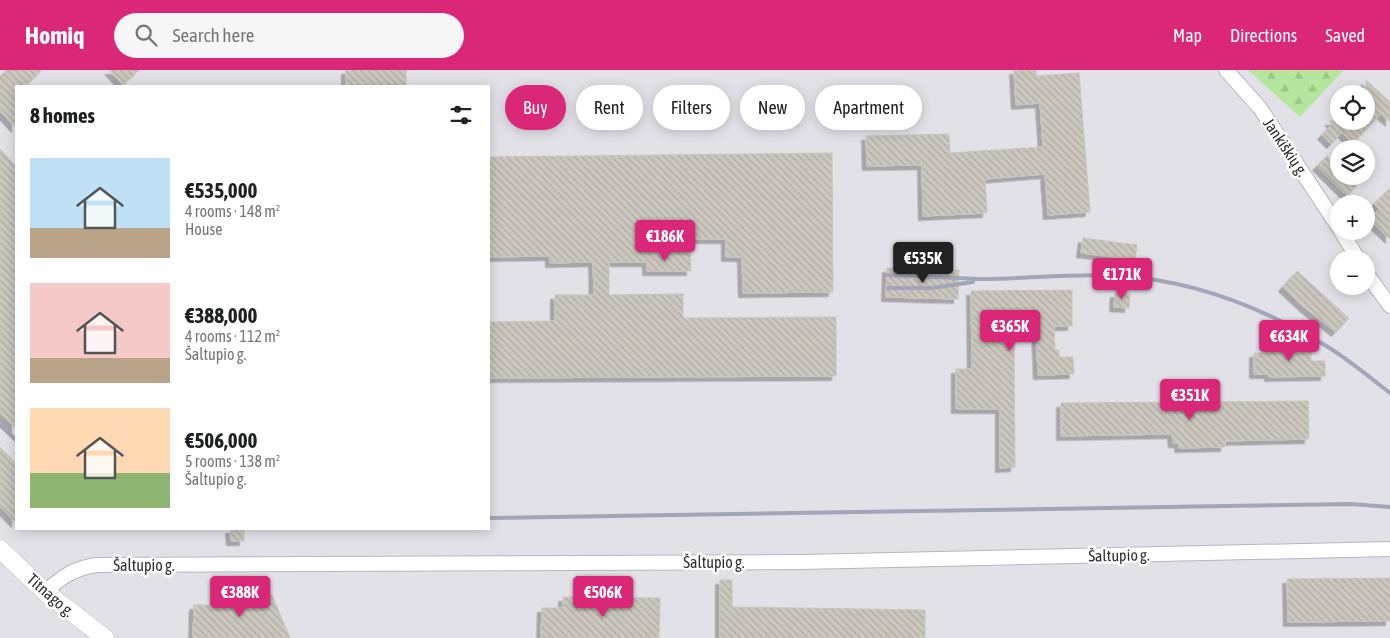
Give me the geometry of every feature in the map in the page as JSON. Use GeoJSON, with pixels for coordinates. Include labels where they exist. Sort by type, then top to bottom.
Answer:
{"type":"FeatureCollection","features":[{"type":"Feature","properties":{"kind":"street","name":"Jankiškių g."},"geometry":{"type":"LineString","coordinates":[[1226,70],[1260,108],[1330,214]]}},
{"type":"Feature","properties":{"kind":"street"},"geometry":{"type":"LineString","coordinates":[[1375,285],[1390,306]]}},
{"type":"Feature","properties":{"kind":"street","name":"Titnago g."},"geometry":{"type":"LineString","coordinates":[[0,549],[46,592],[105,638]]}},
{"type":"Feature","properties":{"kind":"street","name":"Šaltupio g."},"geometry":{"type":"LineString","coordinates":[[46,592],[67,574],[80,568],[96,565],[802,562],[1390,549]]}},
{"type":"Feature","properties":{"kind":"shaded area"},"geometry":{"type":"Polygon","coordinates":[[[0,70],[1248,70],[1300,116],[1344,70],[1390,70],[1390,638],[0,638],[0,70]]]}},
{"type":"Feature","properties":{"kind":"green space"},"geometry":{"type":"Polygon","coordinates":[[[1248,70],[1344,70],[1300,117],[1248,70]]]}},
{"type":"Feature","properties":{"kind":"building"},"geometry":{"type":"Polygon","coordinates":[[[7,70],[42,70],[26,85],[15,85],[15,127],[0,111],[0,76],[7,70]]]}},
{"type":"Feature","properties":{"kind":"building"},"geometry":{"type":"Polygon","coordinates":[[[109,70],[139,70],[123,85],[109,70]]]}},
{"type":"Feature","properties":{"kind":"building"},"geometry":{"type":"Polygon","coordinates":[[[346,70],[406,70],[406,85],[346,85],[346,70]]]}},
{"type":"Feature","properties":{"kind":"building"},"geometry":{"type":"Polygon","coordinates":[[[1014,70],[1036,70],[1036,76],[1079,73],[1090,212],[1048,215],[1045,174],[985,179],[987,213],[923,216],[922,165],[867,166],[866,136],[949,134],[950,153],[1043,147],[1040,103],[1016,105],[1014,70]]]}},
{"type":"Feature","properties":{"kind":"building"},"geometry":{"type":"Polygon","coordinates":[[[1375,88],[1390,102],[1390,122],[1381,114],[1375,120],[1375,88]]]}},
{"type":"Feature","properties":{"kind":"building"},"geometry":{"type":"Polygon","coordinates":[[[1330,126],[1330,130],[1366,130],[1356,140],[1350,140],[1342,133],[1335,140],[1330,140],[1330,143],[1322,135],[1330,126]]]}},
{"type":"Feature","properties":{"kind":"building"},"geometry":{"type":"Polygon","coordinates":[[[0,149],[15,165],[15,428],[0,413],[0,149]]]}},
{"type":"Feature","properties":{"kind":"building"},"geometry":{"type":"Polygon","coordinates":[[[832,153],[833,292],[743,293],[742,257],[726,257],[726,239],[690,239],[691,271],[647,271],[647,262],[609,262],[609,295],[683,294],[683,318],[836,317],[836,376],[490,378],[490,322],[555,321],[555,295],[594,295],[593,262],[550,263],[550,256],[490,257],[490,157],[832,153]]]}},
{"type":"Feature","properties":{"kind":"building"},"geometry":{"type":"Polygon","coordinates":[[[1327,156],[1330,159],[1330,179],[1317,166],[1327,156]]]}},
{"type":"Feature","properties":{"kind":"building"},"geometry":{"type":"Polygon","coordinates":[[[1336,185],[1357,186],[1346,195],[1336,185]]]}},
{"type":"Feature","properties":{"kind":"building"},"geometry":{"type":"Polygon","coordinates":[[[1390,188],[1390,239],[1375,225],[1375,213],[1379,209],[1375,203],[1390,188]]]}},
{"type":"Feature","properties":{"kind":"building"},"geometry":{"type":"Polygon","coordinates":[[[1083,238],[1137,245],[1135,260],[1081,253],[1083,238]]]}},
{"type":"Feature","properties":{"kind":"building"},"geometry":{"type":"Polygon","coordinates":[[[887,268],[959,270],[958,299],[886,297],[887,268]]]}},
{"type":"Feature","properties":{"kind":"building"},"geometry":{"type":"Polygon","coordinates":[[[1297,271],[1349,318],[1336,332],[1304,307],[1283,287],[1297,271]]]}},
{"type":"Feature","properties":{"kind":"building"},"geometry":{"type":"Polygon","coordinates":[[[1072,290],[1072,326],[1054,326],[1055,350],[1059,350],[1059,357],[1073,357],[1074,374],[1038,375],[1036,326],[1014,326],[1015,467],[1000,468],[1000,409],[956,409],[956,369],[972,369],[971,291],[1072,290]]]}},
{"type":"Feature","properties":{"kind":"building"},"geometry":{"type":"Polygon","coordinates":[[[1115,293],[1130,294],[1129,308],[1114,307],[1115,293]]]}},
{"type":"Feature","properties":{"kind":"building"},"geometry":{"type":"Polygon","coordinates":[[[1280,343],[1311,345],[1311,361],[1325,361],[1325,376],[1269,377],[1269,374],[1254,374],[1254,353],[1271,353],[1271,348],[1280,348],[1280,343]]]}},
{"type":"Feature","properties":{"kind":"building"},"geometry":{"type":"Polygon","coordinates":[[[1181,400],[1210,400],[1210,402],[1308,401],[1309,439],[1225,441],[1225,447],[1179,448],[1179,443],[1173,443],[1172,434],[1061,436],[1061,403],[1181,402],[1181,400]]]}},
{"type":"Feature","properties":{"kind":"building"},"geometry":{"type":"Polygon","coordinates":[[[0,447],[15,462],[15,522],[0,507],[0,447]]]}},
{"type":"Feature","properties":{"kind":"building"},"geometry":{"type":"Polygon","coordinates":[[[230,530],[244,530],[244,541],[231,541],[230,530]]]}},
{"type":"Feature","properties":{"kind":"building"},"geometry":{"type":"Polygon","coordinates":[[[1390,578],[1390,621],[1288,622],[1287,579],[1390,578]]]}},
{"type":"Feature","properties":{"kind":"building"},"geometry":{"type":"Polygon","coordinates":[[[720,580],[732,580],[732,607],[925,610],[925,638],[720,638],[720,580]]]}},
{"type":"Feature","properties":{"kind":"building"},"geometry":{"type":"Polygon","coordinates":[[[227,592],[272,595],[290,638],[193,638],[194,605],[223,605],[219,596],[227,592]]]}},
{"type":"Feature","properties":{"kind":"building"},"geometry":{"type":"Polygon","coordinates":[[[563,597],[660,598],[659,638],[541,638],[542,608],[563,608],[563,597]]]}},
{"type":"Feature","properties":{"kind":"railway"},"geometry":{"type":"LineString","coordinates":[[888,275],[983,279],[1102,275],[1173,283],[1225,298],[1275,318],[1332,349],[1390,393]]}},
{"type":"Feature","properties":{"kind":"railway"},"geometry":{"type":"LineString","coordinates":[[888,288],[932,288],[973,282]]}},
{"type":"Feature","properties":{"kind":"railway"},"geometry":{"type":"LineString","coordinates":[[0,425],[15,439]]}},
{"type":"Feature","properties":{"kind":"railway"},"geometry":{"type":"LineString","coordinates":[[490,518],[1351,504],[1390,507]]}}]}
